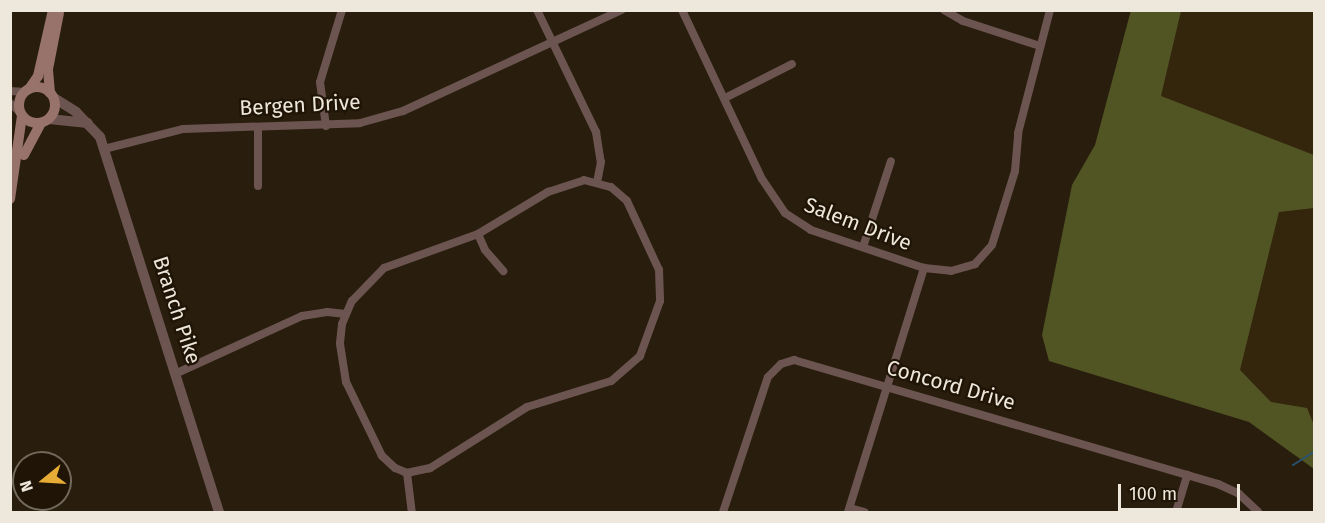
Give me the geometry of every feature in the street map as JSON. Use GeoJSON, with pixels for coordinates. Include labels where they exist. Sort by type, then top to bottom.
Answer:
{"type":"FeatureCollection","features":[{"type":"Feature","properties":{"kind":"main road"},"geometry":{"type":"LineString","coordinates":[[10,199],[21,114],[27,91],[38,76],[53,10]]}},
{"type":"Feature","properties":{"kind":"main road"},"geometry":{"type":"LineString","coordinates":[[10,199],[31,137],[55,111],[48,69],[59,10]]}},
{"type":"Feature","properties":{"kind":"main road"},"geometry":{"type":"LineString","coordinates":[[27,91],[40,87],[52,95]]}},
{"type":"Feature","properties":{"kind":"main road"},"geometry":{"type":"LineString","coordinates":[[21,114],[31,123],[45,121]]}},
{"type":"Feature","properties":{"kind":"street"},"geometry":{"type":"LineString","coordinates":[[326,126],[320,82],[342,10]]}},
{"type":"Feature","properties":{"kind":"street"},"geometry":{"type":"LineString","coordinates":[[537,10],[600,145],[597,182]]}},
{"type":"Feature","properties":{"kind":"street","name":"Bergen Drive"},"geometry":{"type":"LineString","coordinates":[[104,149],[183,129],[326,126],[360,123],[403,111],[622,10]]}},
{"type":"Feature","properties":{"kind":"street","name":"Salem Drive"},"geometry":{"type":"LineString","coordinates":[[682,10],[762,179],[785,213],[811,230],[924,268],[951,272],[975,264],[992,245],[1015,171],[1018,132],[1050,10]]}},
{"type":"Feature","properties":{"kind":"street"},"geometry":{"type":"LineString","coordinates":[[944,10],[963,21],[1040,46]]}},
{"type":"Feature","properties":{"kind":"street"},"geometry":{"type":"LineString","coordinates":[[725,98],[792,64]]}},
{"type":"Feature","properties":{"kind":"street"},"geometry":{"type":"LineString","coordinates":[[10,91],[27,91]]}},
{"type":"Feature","properties":{"kind":"street","name":"Branch Pike"},"geometry":{"type":"LineString","coordinates":[[52,95],[88,123],[104,149],[177,373],[219,513]]}},
{"type":"Feature","properties":{"kind":"street"},"geometry":{"type":"LineString","coordinates":[[10,103],[21,114]]}},
{"type":"Feature","properties":{"kind":"street"},"geometry":{"type":"LineString","coordinates":[[45,121],[88,123]]}},
{"type":"Feature","properties":{"kind":"street"},"geometry":{"type":"LineString","coordinates":[[258,127],[258,186]]}},
{"type":"Feature","properties":{"kind":"street"},"geometry":{"type":"LineString","coordinates":[[863,248],[891,161]]}},
{"type":"Feature","properties":{"kind":"street"},"geometry":{"type":"LineString","coordinates":[[597,182],[611,188],[627,201],[659,270],[660,301],[640,356],[611,381],[527,407],[430,468],[407,473],[382,456],[351,396],[341,362],[346,314],[360,290],[384,268],[478,234],[566,183],[597,182]]}},
{"type":"Feature","properties":{"kind":"street"},"geometry":{"type":"LineString","coordinates":[[478,234],[485,250],[502,271]]}},
{"type":"Feature","properties":{"kind":"street"},"geometry":{"type":"LineString","coordinates":[[864,513],[849,510],[890,385],[924,268]]}},
{"type":"Feature","properties":{"kind":"street"},"geometry":{"type":"LineString","coordinates":[[177,373],[302,316],[327,312],[346,314]]}},
{"type":"Feature","properties":{"kind":"street","name":"Concord Drive"},"geometry":{"type":"LineString","coordinates":[[723,513],[768,377],[777,367],[801,360],[1229,488],[1258,513]]}},
{"type":"Feature","properties":{"kind":"street"},"geometry":{"type":"LineString","coordinates":[[407,473],[412,513]]}},
{"type":"Feature","properties":{"kind":"street"},"geometry":{"type":"LineString","coordinates":[[1176,513],[1187,475]]}},
{"type":"Feature","properties":{"kind":"shaded area"},"geometry":{"type":"Polygon","coordinates":[[[1133,11],[1314,11],[1314,470],[1076,238],[1133,11]]]}},
{"type":"Feature","properties":{"kind":"green space"},"geometry":{"type":"Polygon","coordinates":[[[1131,10],[1181,11],[1161,96],[1314,155],[1314,208],[1279,212],[1240,370],[1271,402],[1307,408],[1314,425],[1314,469],[1249,422],[1049,361],[1042,335],[1072,185],[1095,145],[1131,10]]]}},
{"type":"Feature","properties":{"kind":"waterway"},"geometry":{"type":"LineString","coordinates":[[1293,465],[1314,452]]}}]}
